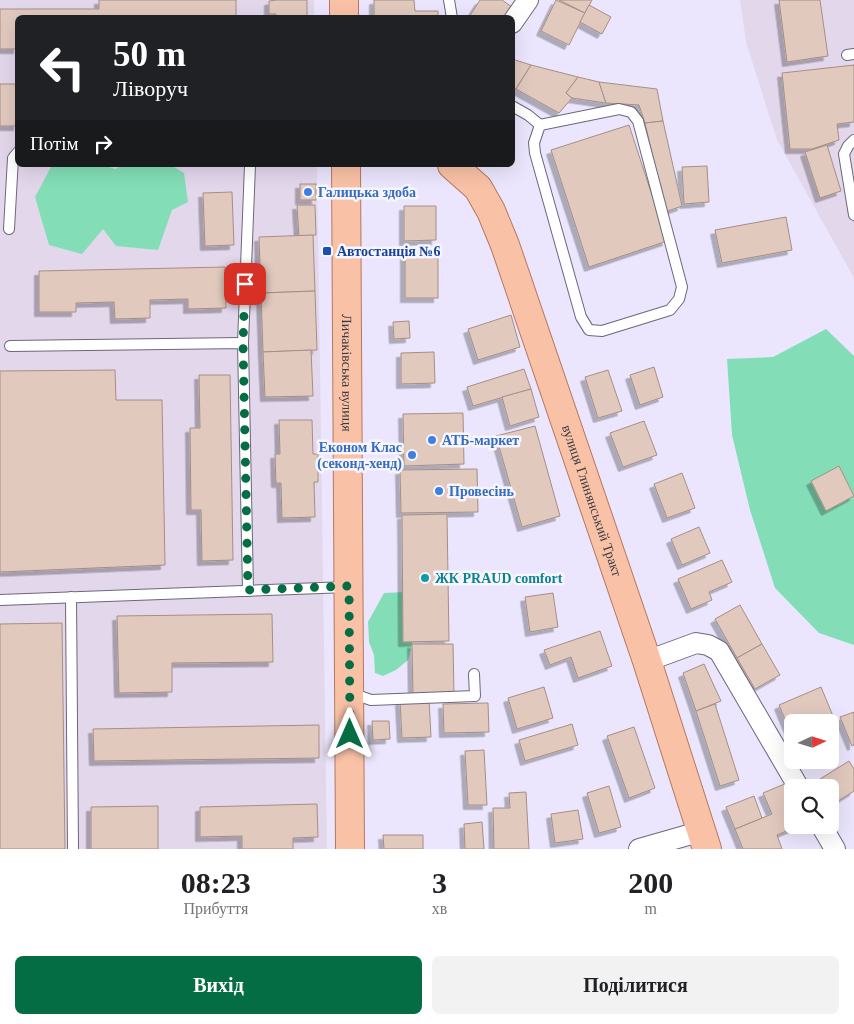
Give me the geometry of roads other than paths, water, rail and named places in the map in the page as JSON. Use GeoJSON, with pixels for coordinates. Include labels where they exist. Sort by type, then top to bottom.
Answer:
{"type":"FeatureCollection","features":[{"type":"Feature","properties":{"kind":"main road"},"geometry":{"type":"LineString","coordinates":[[344,0],[344,15]]}},
{"type":"Feature","properties":{"kind":"main road","name":"Личаківська вулиця"},"geometry":{"type":"LineString","coordinates":[[346,167],[350,849]]}},
{"type":"Feature","properties":{"kind":"main road","name":"вулиця Глинянський Тракт"},"geometry":{"type":"LineString","coordinates":[[454,167],[478,188],[491,211],[506,245],[647,661],[704,840]]}},
{"type":"Feature","properties":{"kind":"street"},"geometry":{"type":"LineString","coordinates":[[515,19],[528,0]]}},
{"type":"Feature","properties":{"kind":"street"},"geometry":{"type":"LineString","coordinates":[[647,661],[696,643],[708,645],[719,651],[794,779]]}},
{"type":"Feature","properties":{"kind":"street"},"geometry":{"type":"LineString","coordinates":[[826,834],[835,849]]}},
{"type":"Feature","properties":{"kind":"street"},"geometry":{"type":"LineString","coordinates":[[638,849],[704,840]]}},
{"type":"Feature","properties":{"kind":"lane"},"geometry":{"type":"LineString","coordinates":[[449,0],[452,15]]}},
{"type":"Feature","properties":{"kind":"lane"},"geometry":{"type":"LineString","coordinates":[[515,108],[540,125]]}},
{"type":"Feature","properties":{"kind":"lane"},"geometry":{"type":"LineString","coordinates":[[619,109],[631,112],[638,122],[682,287],[679,299],[670,310],[602,331],[588,330],[581,317],[535,153],[534,143],[540,125],[619,109]]}},
{"type":"Feature","properties":{"kind":"lane"},"geometry":{"type":"LineString","coordinates":[[854,140],[844,154],[854,215]]}},
{"type":"Feature","properties":{"kind":"lane"},"geometry":{"type":"LineString","coordinates":[[9,229],[13,158],[15,156]]}},
{"type":"Feature","properties":{"kind":"lane"},"geometry":{"type":"LineString","coordinates":[[248,590],[243,343],[250,167]]}},
{"type":"Feature","properties":{"kind":"lane"},"geometry":{"type":"LineString","coordinates":[[10,346],[243,343]]}},
{"type":"Feature","properties":{"kind":"lane"},"geometry":{"type":"LineString","coordinates":[[0,600],[349,586]]}},
{"type":"Feature","properties":{"kind":"lane"},"geometry":{"type":"LineString","coordinates":[[71,598],[73,849]]}},
{"type":"Feature","properties":{"kind":"lane"},"geometry":{"type":"LineString","coordinates":[[350,692],[371,700],[475,696],[474,674]]}},
{"type":"Feature","properties":{"kind":"place","name":"Галицька здоба"},"geometry":{"type":"Point","coordinates":[308,192]}},
{"type":"Feature","properties":{"kind":"place","name":"Автостанція №6"},"geometry":{"type":"Point","coordinates":[327,251]}},
{"type":"Feature","properties":{"kind":"place","name":"АТБ-маркет"},"geometry":{"type":"Point","coordinates":[432,440]}},
{"type":"Feature","properties":{"kind":"place","name":"Економ Клас (секонд-хенд)"},"geometry":{"type":"Point","coordinates":[412,455]}},
{"type":"Feature","properties":{"kind":"place","name":"Провесінь"},"geometry":{"type":"Point","coordinates":[439,491]}},
{"type":"Feature","properties":{"kind":"place","name":"ЖК PRAUD comfort"},"geometry":{"type":"Point","coordinates":[425,578]}}]}
